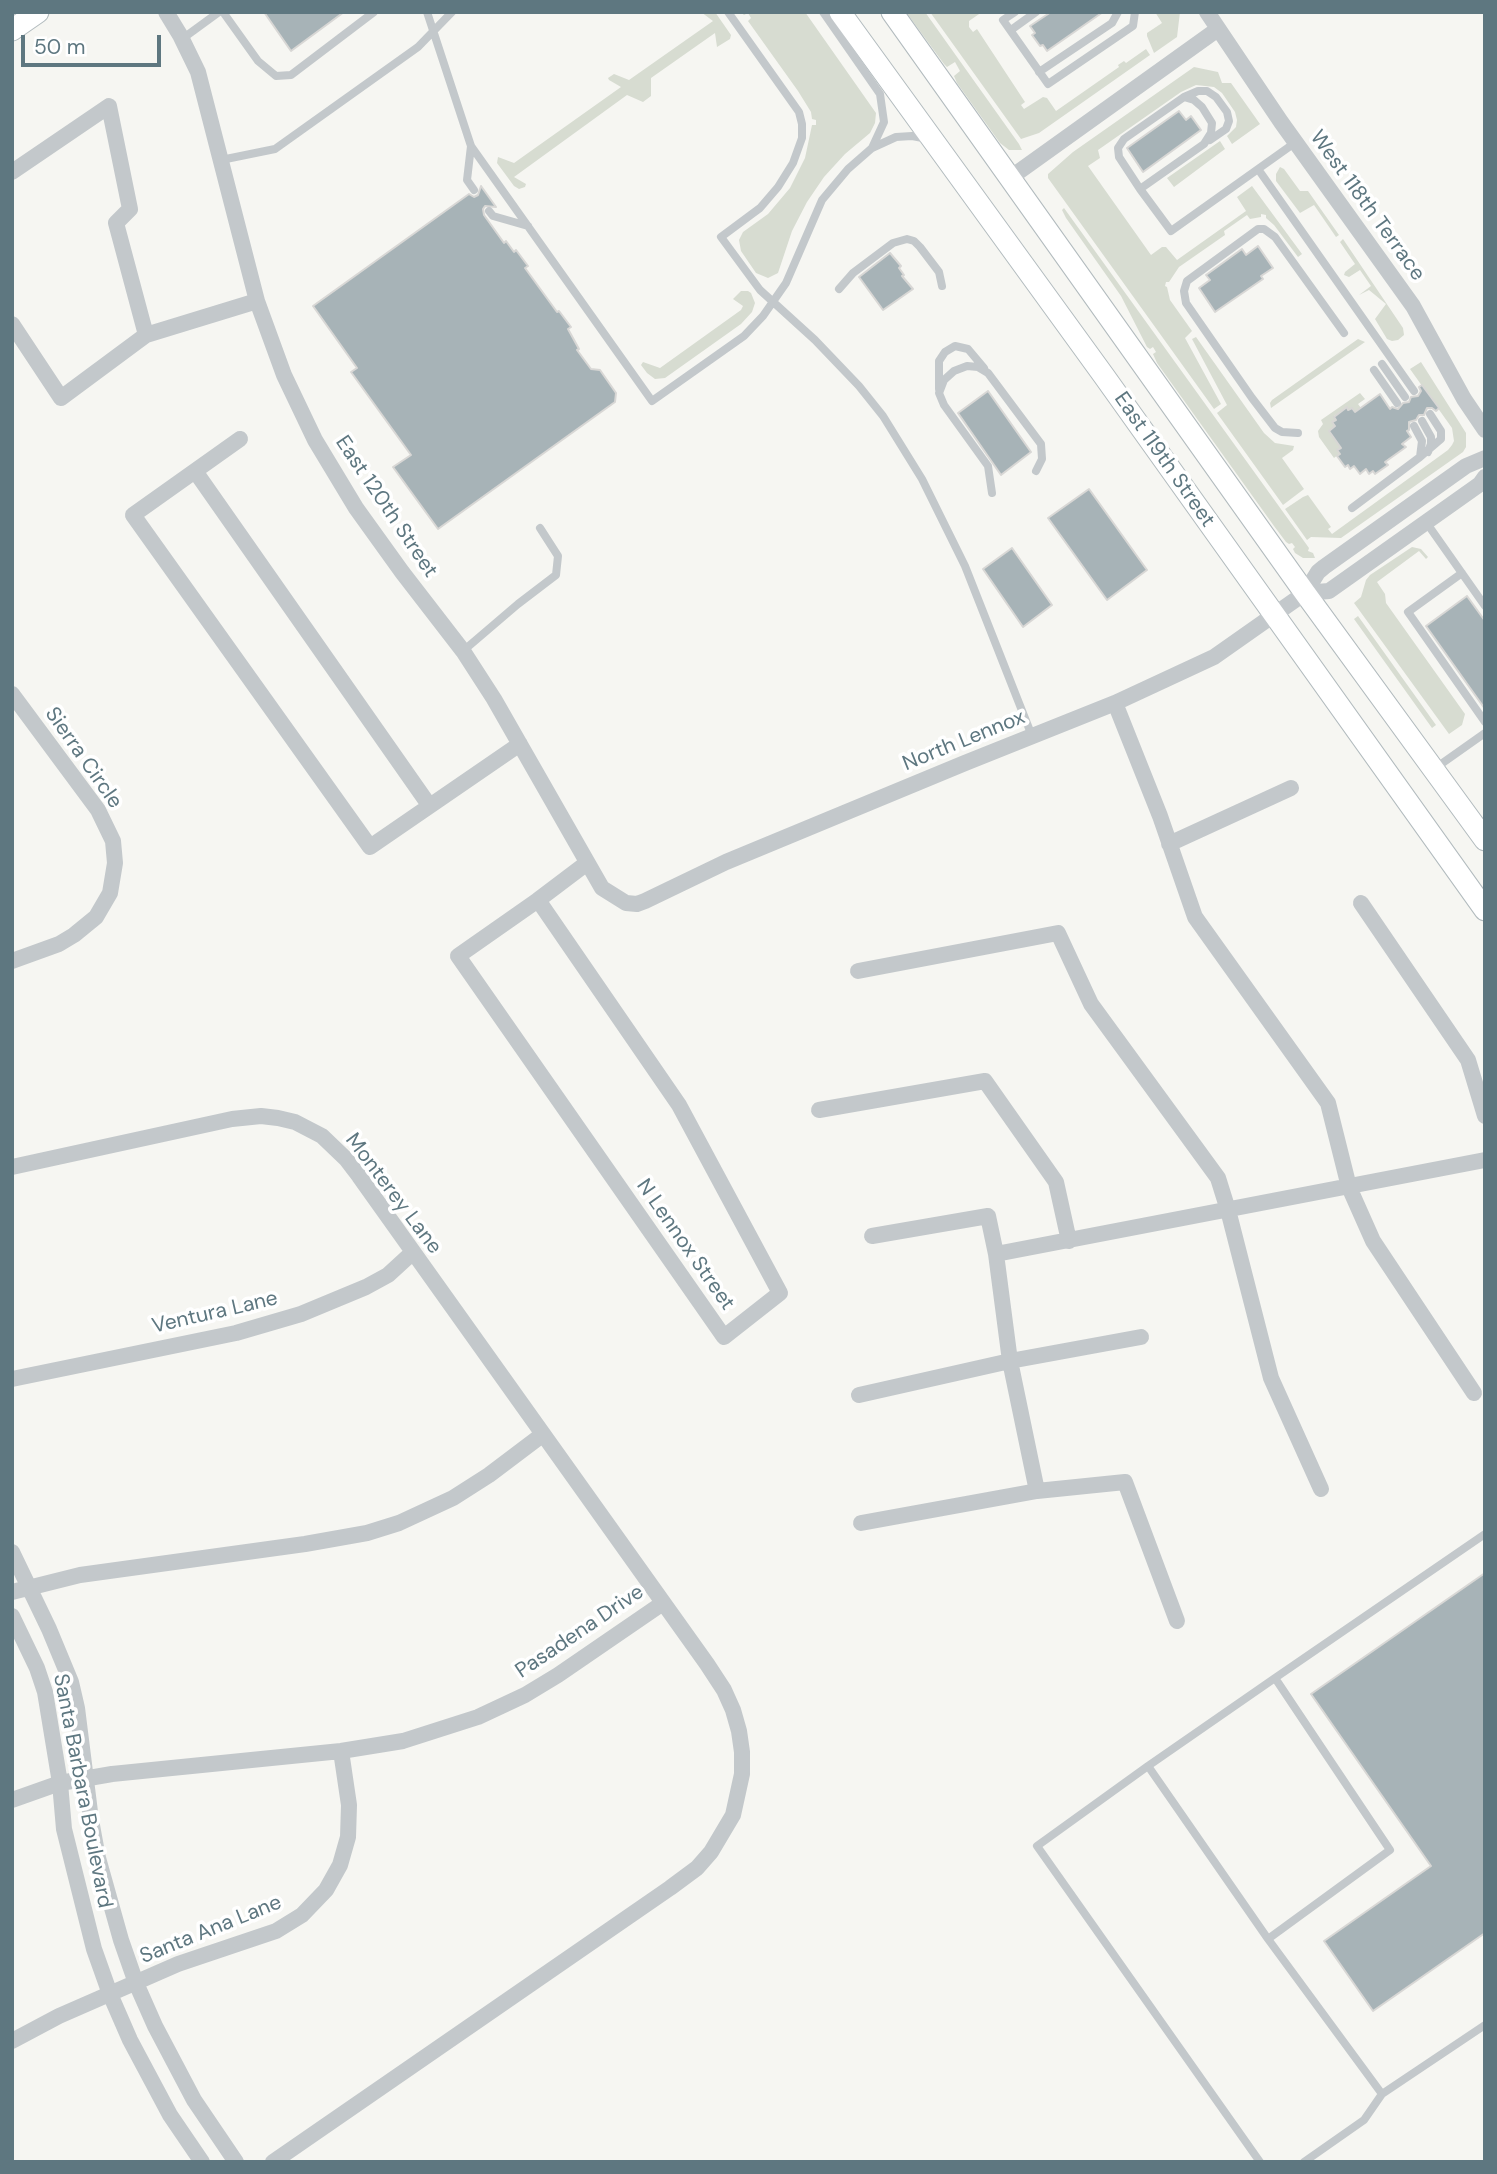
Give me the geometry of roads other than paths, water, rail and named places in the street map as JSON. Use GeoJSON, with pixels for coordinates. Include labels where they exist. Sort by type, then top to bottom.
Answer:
{"type":"FeatureCollection","features":[{"type":"Feature","properties":{"kind":"main road"},"geometry":{"type":"LineString","coordinates":[[12,30],[38,12]]}},
{"type":"Feature","properties":{"kind":"main road","name":"East 119th Street"},"geometry":{"type":"LineString","coordinates":[[840,12],[1485,910]]}},
{"type":"Feature","properties":{"kind":"main road","name":"East 119th Street"},"geometry":{"type":"LineString","coordinates":[[892,12],[1305,593],[1485,840]]}},
{"type":"Feature","properties":{"kind":"street","name":"East 120th Street"},"geometry":{"type":"LineString","coordinates":[[166,12],[198,72],[257,301],[285,375],[315,440],[356,508],[463,651],[520,744],[602,888],[626,903]]}},
{"type":"Feature","properties":{"kind":"street","name":"West 118th Terrace"},"geometry":{"type":"LineString","coordinates":[[1207,12],[1413,306],[1464,399],[1485,429]]}},
{"type":"Feature","properties":{"kind":"street"},"geometry":{"type":"LineString","coordinates":[[1010,178],[1218,29]]}},
{"type":"Feature","properties":{"kind":"street"},"geometry":{"type":"LineString","coordinates":[[12,172],[108,106],[130,209],[116,223],[146,335]]}},
{"type":"Feature","properties":{"kind":"street"},"geometry":{"type":"LineString","coordinates":[[12,324],[61,397],[146,335],[257,301]]}},
{"type":"Feature","properties":{"kind":"street"},"geometry":{"type":"LineString","coordinates":[[240,439],[133,515],[370,846],[520,744]]}},
{"type":"Feature","properties":{"kind":"street"},"geometry":{"type":"LineString","coordinates":[[1305,593],[1324,567],[1466,466],[1485,458]]}},
{"type":"Feature","properties":{"kind":"street"},"geometry":{"type":"LineString","coordinates":[[195,471],[429,805]]}},
{"type":"Feature","properties":{"kind":"street"},"geometry":{"type":"LineString","coordinates":[[1305,593],[1329,590],[1480,484],[1485,477]]}},
{"type":"Feature","properties":{"kind":"street","name":"North Lennox"},"geometry":{"type":"LineString","coordinates":[[626,903],[637,904],[645,901],[726,862],[1115,704],[1214,657],[1305,593]]}},
{"type":"Feature","properties":{"kind":"street","name":"Sierra Circle"},"geometry":{"type":"LineString","coordinates":[[12,694],[98,810],[113,841],[116,863],[110,892],[96,917],[66,940],[12,961]]}},
{"type":"Feature","properties":{"kind":"street"},"geometry":{"type":"LineString","coordinates":[[1115,704],[1195,917],[1328,1103],[1349,1187],[1373,1241],[1474,1393]]}},
{"type":"Feature","properties":{"kind":"street"},"geometry":{"type":"LineString","coordinates":[[1169,844],[1292,788]]}},
{"type":"Feature","properties":{"kind":"street","name":"N Lennox Street"},"geometry":{"type":"LineString","coordinates":[[537,900],[679,1105],[780,1293],[724,1337],[458,956],[587,863]]}},
{"type":"Feature","properties":{"kind":"street"},"geometry":{"type":"LineString","coordinates":[[1361,904],[1468,1060],[1485,1116]]}},
{"type":"Feature","properties":{"kind":"street"},"geometry":{"type":"LineString","coordinates":[[859,971],[1058,933],[1091,1003],[1217,1178],[1228,1210],[1271,1378],[1321,1489]]}},
{"type":"Feature","properties":{"kind":"street"},"geometry":{"type":"LineString","coordinates":[[820,1110],[985,1081],[1056,1182],[1069,1241]]}},
{"type":"Feature","properties":{"kind":"street","name":"Monterey Lane"},"geometry":{"type":"LineString","coordinates":[[12,1167],[232,1119],[261,1116],[295,1122],[322,1136],[346,1159],[663,1602]]}},
{"type":"Feature","properties":{"kind":"street"},"geometry":{"type":"LineString","coordinates":[[996,1254],[1485,1160]]}},
{"type":"Feature","properties":{"kind":"street"},"geometry":{"type":"LineString","coordinates":[[872,1236],[988,1216],[996,1254],[1010,1361],[1037,1491]]}},
{"type":"Feature","properties":{"kind":"street","name":"Ventura Lane"},"geometry":{"type":"LineString","coordinates":[[12,1379],[236,1332],[301,1314],[388,1275],[412,1253]]}},
{"type":"Feature","properties":{"kind":"street"},"geometry":{"type":"LineString","coordinates":[[859,1395],[1010,1361],[1141,1337]]}},
{"type":"Feature","properties":{"kind":"street"},"geometry":{"type":"LineString","coordinates":[[20,1590],[80,1575],[305,1544],[399,1523],[453,1498],[542,1435]]}},
{"type":"Feature","properties":{"kind":"street"},"geometry":{"type":"LineString","coordinates":[[861,1523],[1037,1491],[1125,1482],[1177,1621]]}},
{"type":"Feature","properties":{"kind":"street","name":"Santa Barbara Boulevard"},"geometry":{"type":"LineString","coordinates":[[12,1552],[20,1590],[49,1629],[71,1682],[98,1858],[136,1983],[181,2077],[236,2162]]}},
{"type":"Feature","properties":{"kind":"street","name":"Pasadena Drive"},"geometry":{"type":"LineString","coordinates":[[12,1800],[60,1783],[113,1774],[341,1751],[403,1741],[478,1717],[525,1695],[663,1602],[724,1690],[739,1731],[742,1774],[739,1794],[733,1815],[711,1852],[696,1868],[670,1888],[273,2162]]}},
{"type":"Feature","properties":{"kind":"street","name":"Santa Barbara Boulevard"},"geometry":{"type":"LineString","coordinates":[[12,1616],[37,1668],[45,1692],[60,1783],[64,1829],[94,1949],[110,1994],[150,2079],[170,2115],[202,2162]]}},
{"type":"Feature","properties":{"kind":"street","name":"Santa Ana Lane"},"geometry":{"type":"LineString","coordinates":[[12,2041],[178,1964],[276,1931],[315,1904],[340,1865],[348,1837],[349,1805],[341,1751]]}},
{"type":"Feature","properties":{"kind":"lane"},"geometry":{"type":"LineString","coordinates":[[182,39],[221,12],[258,61],[276,76],[291,75],[374,12]]}},
{"type":"Feature","properties":{"kind":"lane"},"geometry":{"type":"LineString","coordinates":[[426,12],[471,146],[652,401],[744,336],[773,302],[786,283],[822,200],[848,169],[872,148],[896,137],[912,136],[933,140]]}},
{"type":"Feature","properties":{"kind":"lane"},"geometry":{"type":"LineString","coordinates":[[220,160],[275,149],[418,47],[452,12]]}},
{"type":"Feature","properties":{"kind":"lane"},"geometry":{"type":"LineString","coordinates":[[728,12],[799,112],[802,138],[793,163],[778,187],[760,208],[721,237],[760,290],[816,340],[883,416],[922,479],[965,565],[1032,736]]}},
{"type":"Feature","properties":{"kind":"lane"},"geometry":{"type":"LineString","coordinates":[[823,12],[880,94],[884,122],[872,148]]}},
{"type":"Feature","properties":{"kind":"lane"},"geometry":{"type":"LineString","coordinates":[[1015,12],[1003,20],[1048,84],[1133,26],[1135,12]]}},
{"type":"Feature","properties":{"kind":"lane"},"geometry":{"type":"LineString","coordinates":[[1011,30],[1036,12]]}},
{"type":"Feature","properties":{"kind":"lane"},"geometry":{"type":"LineString","coordinates":[[1040,72],[1112,23],[1118,12]]}},
{"type":"Feature","properties":{"kind":"lane"},"geometry":{"type":"LineString","coordinates":[[1140,189],[1226,128],[1229,121],[1227,112],[1216,97],[1208,91],[1198,91],[1184,97],[1124,139],[1118,148],[1119,157],[1140,189],[1171,231],[1296,142]]}},
{"type":"Feature","properties":{"kind":"lane"},"geometry":{"type":"LineString","coordinates":[[1184,97],[1194,100],[1202,107],[1212,123],[1211,134],[1204,144]]}},
{"type":"Feature","properties":{"kind":"lane"},"geometry":{"type":"LineString","coordinates":[[471,146],[467,180],[474,190]]}},
{"type":"Feature","properties":{"kind":"lane"},"geometry":{"type":"LineString","coordinates":[[1258,169],[1414,391]]}},
{"type":"Feature","properties":{"kind":"lane"},"geometry":{"type":"LineString","coordinates":[[489,211],[493,216],[528,226]]}},
{"type":"Feature","properties":{"kind":"lane"},"geometry":{"type":"LineString","coordinates":[[1298,433],[1282,432],[1275,428],[1186,303],[1184,290],[1187,281],[1258,229],[1264,229],[1275,237],[1344,334]]}},
{"type":"Feature","properties":{"kind":"lane"},"geometry":{"type":"LineString","coordinates":[[839,289],[853,273],[893,243],[908,239],[920,247],[939,272],[942,286]]}},
{"type":"Feature","properties":{"kind":"lane"},"geometry":{"type":"LineString","coordinates":[[992,494],[988,466],[944,405],[939,393],[939,361],[945,352],[955,346],[968,349],[1041,444],[1042,458],[1036,471]]}},
{"type":"Feature","properties":{"kind":"lane"},"geometry":{"type":"LineString","coordinates":[[1374,370],[1401,400],[1382,364]]}},
{"type":"Feature","properties":{"kind":"lane"},"geometry":{"type":"LineString","coordinates":[[939,393],[944,380],[954,371],[967,366],[978,367],[988,373]]}},
{"type":"Feature","properties":{"kind":"lane"},"geometry":{"type":"LineString","coordinates":[[1352,508],[1441,439],[1441,431],[1430,415]]}},
{"type":"Feature","properties":{"kind":"lane"},"geometry":{"type":"LineString","coordinates":[[1418,424],[1424,454]]}},
{"type":"Feature","properties":{"kind":"lane"},"geometry":{"type":"LineString","coordinates":[[1426,522],[1485,606]]}},
{"type":"Feature","properties":{"kind":"lane"},"geometry":{"type":"LineString","coordinates":[[463,651],[556,575],[558,556],[540,528]]}},
{"type":"Feature","properties":{"kind":"lane"},"geometry":{"type":"LineString","coordinates":[[1462,573],[1408,611],[1485,722]]}},
{"type":"Feature","properties":{"kind":"lane"},"geometry":{"type":"LineString","coordinates":[[1434,769],[1485,733]]}},
{"type":"Feature","properties":{"kind":"lane"},"geometry":{"type":"LineString","coordinates":[[1260,2162],[1037,1846],[1148,1766],[1485,1534]]}},
{"type":"Feature","properties":{"kind":"lane"},"geometry":{"type":"LineString","coordinates":[[1268,1939],[1390,1850],[1275,1678]]}},
{"type":"Feature","properties":{"kind":"lane"},"geometry":{"type":"LineString","coordinates":[[1148,1766],[1268,1939],[1382,2094]]}},
{"type":"Feature","properties":{"kind":"lane"},"geometry":{"type":"LineString","coordinates":[[1304,2162],[1364,2120],[1382,2094],[1485,2025]]}}]}
